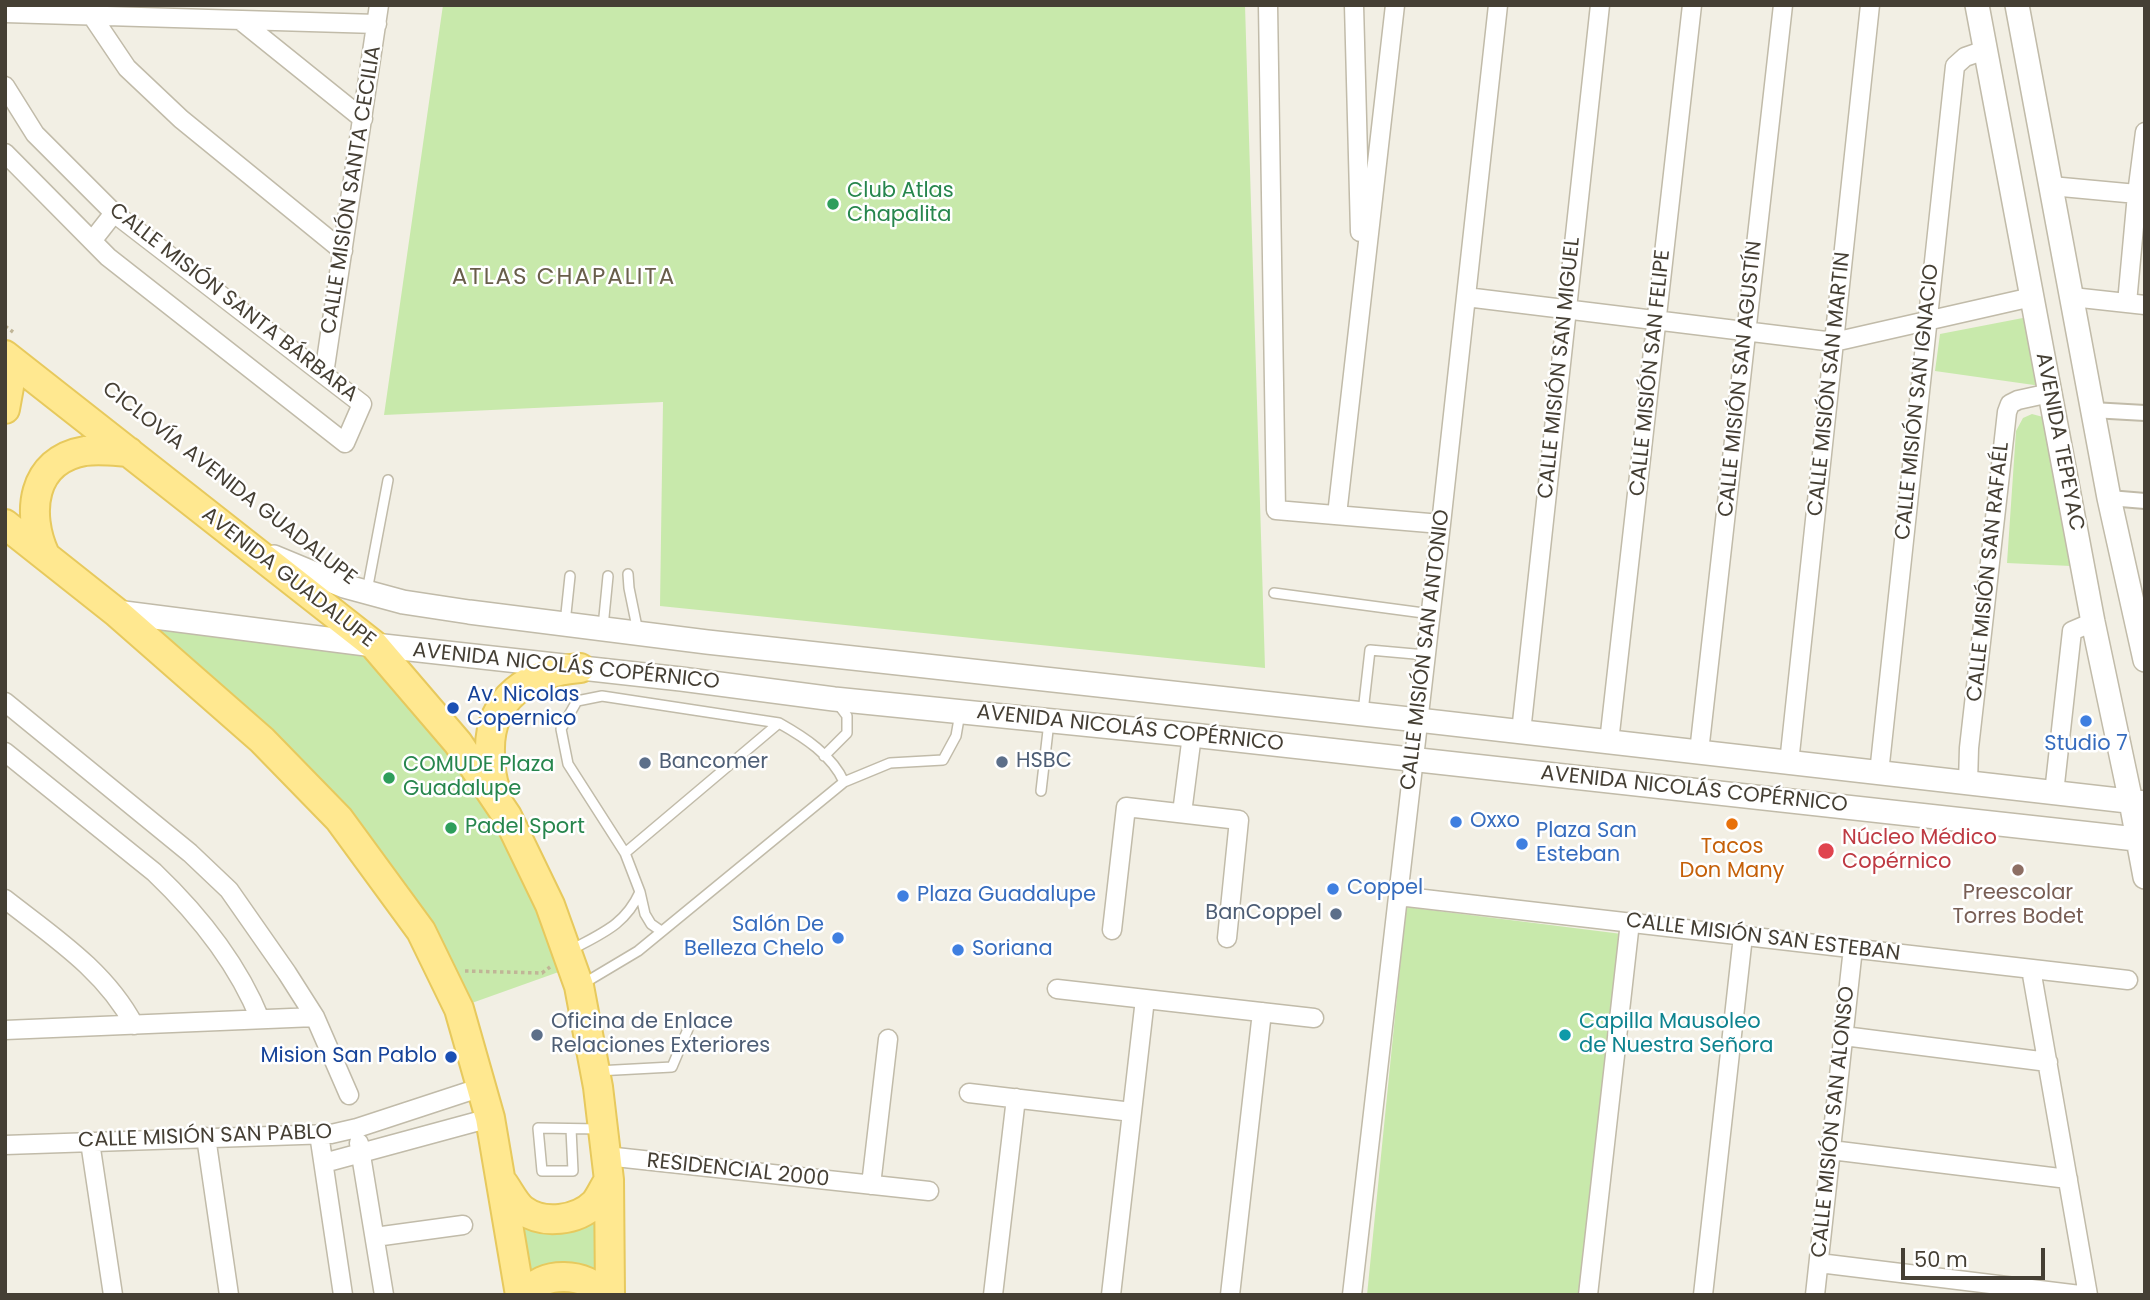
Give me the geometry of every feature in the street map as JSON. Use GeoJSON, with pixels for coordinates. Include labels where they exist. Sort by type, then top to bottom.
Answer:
{"type":"FeatureCollection","features":[{"type":"Feature","properties":{"kind":"main road","name":"AVENIDA GUADALUPE"},"geometry":{"type":"LineString","coordinates":[[11,345],[129,453],[374,645],[458,743],[507,816],[550,905],[579,986],[595,1071],[606,1155],[610,1295]]}},
{"type":"Feature","properties":{"kind":"main road"},"geometry":{"type":"LineString","coordinates":[[5,367],[9,387],[5,409]]}},
{"type":"Feature","properties":{"kind":"main road"},"geometry":{"type":"LineString","coordinates":[[45,555],[38,541],[34,511],[36,494],[47,472],[66,457],[83,451],[129,453]]}},
{"type":"Feature","properties":{"kind":"main road"},"geometry":{"type":"LineString","coordinates":[[5,524],[116,612],[262,740],[333,812],[421,931],[459,1009],[491,1118],[520,1295]]}},
{"type":"Feature","properties":{"kind":"main road"},"geometry":{"type":"LineString","coordinates":[[507,816],[493,782],[490,766],[491,732],[497,714],[506,699],[529,681],[544,674],[580,667]]}},
{"type":"Feature","properties":{"kind":"main road"},"geometry":{"type":"LineString","coordinates":[[502,1181],[522,1209],[542,1218],[561,1220],[580,1214],[595,1203],[606,1155]]}},
{"type":"Feature","properties":{"kind":"main road"},"geometry":{"type":"LineString","coordinates":[[527,1295],[528,1290],[543,1281],[566,1277],[581,1279],[599,1289],[603,1295]]}},
{"type":"Feature","properties":{"kind":"street","name":"CALLE MISIÓN SANTA CECILIA"},"geometry":{"type":"LineString","coordinates":[[324,374],[379,5]]}},
{"type":"Feature","properties":{"kind":"street"},"geometry":{"type":"LineString","coordinates":[[1268,5],[1276,510],[1441,524]]}},
{"type":"Feature","properties":{"kind":"street"},"geometry":{"type":"LineString","coordinates":[[1354,5],[1362,299]]}},
{"type":"Feature","properties":{"kind":"street"},"geometry":{"type":"LineString","coordinates":[[1337,515],[1395,5]]}},
{"type":"Feature","properties":{"kind":"street","name":"CALLE MISIÓN SAN ANTONIO"},"geometry":{"type":"LineString","coordinates":[[1352,1295],[1498,5]]}},
{"type":"Feature","properties":{"kind":"street","name":"CALLE MISIÓN SAN MIGUEL"},"geometry":{"type":"LineString","coordinates":[[1521,732],[1600,5]]}},
{"type":"Feature","properties":{"kind":"street","name":"CALLE MISIÓN SAN FELIPE"},"geometry":{"type":"LineString","coordinates":[[1609,742],[1692,5]]}},
{"type":"Feature","properties":{"kind":"street","name":"CALLE MISIÓN SAN AGUSTÍN"},"geometry":{"type":"LineString","coordinates":[[1699,752],[1783,5]]}},
{"type":"Feature","properties":{"kind":"street","name":"CALLE MISIÓN SAN MARTIN"},"geometry":{"type":"LineString","coordinates":[[1789,762],[1870,5]]}},
{"type":"Feature","properties":{"kind":"street","name":"AVENIDA TEPEYAC"},"geometry":{"type":"LineString","coordinates":[[1977,5],[2093,622],[2138,802],[2145,877]]}},
{"type":"Feature","properties":{"kind":"street","name":"AVENIDA TEPEYAC"},"geometry":{"type":"LineString","coordinates":[[2017,5],[2107,488],[2140,609],[2145,660]]}},
{"type":"Feature","properties":{"kind":"street"},"geometry":{"type":"LineString","coordinates":[[5,13],[377,24]]}},
{"type":"Feature","properties":{"kind":"street"},"geometry":{"type":"LineString","coordinates":[[92,16],[127,68],[172,110],[343,251]]}},
{"type":"Feature","properties":{"kind":"street"},"geometry":{"type":"LineString","coordinates":[[240,20],[363,120]]}},
{"type":"Feature","properties":{"kind":"street","name":"CALLE MISIÓN SAN IGNACIO"},"geometry":{"type":"LineString","coordinates":[[1879,773],[1955,66],[1965,57],[1985,50]]}},
{"type":"Feature","properties":{"kind":"street","name":"CALLE MISIÓN SANTA BÁRBARA"},"geometry":{"type":"LineString","coordinates":[[5,86],[35,134],[114,213],[362,404],[345,443],[108,257],[5,153]]}},
{"type":"Feature","properties":{"kind":"street"},"geometry":{"type":"LineString","coordinates":[[2072,297],[2136,304],[2145,132]]}},
{"type":"Feature","properties":{"kind":"street"},"geometry":{"type":"LineString","coordinates":[[2005,152],[2043,144]]}},
{"type":"Feature","properties":{"kind":"street"},"geometry":{"type":"LineString","coordinates":[[2051,186],[2141,194]]}},
{"type":"Feature","properties":{"kind":"street"},"geometry":{"type":"LineString","coordinates":[[92,241],[114,213]]}},
{"type":"Feature","properties":{"kind":"street"},"geometry":{"type":"LineString","coordinates":[[1466,297],[1834,341],[2032,297]]}},
{"type":"Feature","properties":{"kind":"street","name":"CALLE MISIÓN SAN RAFAÉL"},"geometry":{"type":"LineString","coordinates":[[1968,783],[2007,412],[2010,404],[2018,400],[2050,393]]}},
{"type":"Feature","properties":{"kind":"street"},"geometry":{"type":"LineString","coordinates":[[2092,410],[2145,414]]}},
{"type":"Feature","properties":{"kind":"street"},"geometry":{"type":"LineString","coordinates":[[2066,479],[2145,500]]}},
{"type":"Feature","properties":{"kind":"street","name":"AVENIDA NICOLÁS COPÉRNICO"},"geometry":{"type":"LineString","coordinates":[[237,537],[289,566],[402,602],[707,642],[2138,802]]}},
{"type":"Feature","properties":{"kind":"street","name":"AVENIDA NICOLÁS COPÉRNICO"},"geometry":{"type":"LineString","coordinates":[[116,612],[834,699],[1192,735],[2141,840]]}},
{"type":"Feature","properties":{"kind":"street"},"geometry":{"type":"LineString","coordinates":[[2054,793],[2072,631],[2093,622]]}},
{"type":"Feature","properties":{"kind":"street"},"geometry":{"type":"LineString","coordinates":[[681,679],[678,669],[681,659],[707,642]]}},
{"type":"Feature","properties":{"kind":"street"},"geometry":{"type":"LineString","coordinates":[[5,702],[170,837],[229,890],[314,1017],[349,1095]]}},
{"type":"Feature","properties":{"kind":"street"},"geometry":{"type":"LineString","coordinates":[[1182,813],[1192,735]]}},
{"type":"Feature","properties":{"kind":"street"},"geometry":{"type":"LineString","coordinates":[[5,752],[174,891],[232,963],[248,990],[260,1019]]}},
{"type":"Feature","properties":{"kind":"street"},"geometry":{"type":"LineString","coordinates":[[1112,930],[1126,807],[1239,820],[1227,937]]}},
{"type":"Feature","properties":{"kind":"street","name":"CALLE MISIÓN SAN ESTEBAN"},"geometry":{"type":"LineString","coordinates":[[1398,896],[2128,980]]}},
{"type":"Feature","properties":{"kind":"street"},"geometry":{"type":"LineString","coordinates":[[5,899],[91,968],[112,990],[134,1025]]}},
{"type":"Feature","properties":{"kind":"street"},"geometry":{"type":"LineString","coordinates":[[1588,1295],[1630,922]]}},
{"type":"Feature","properties":{"kind":"street"},"geometry":{"type":"LineString","coordinates":[[1703,1295],[1743,936]]}},
{"type":"Feature","properties":{"kind":"street","name":"CALLE MISIÓN SAN ALONSO"},"geometry":{"type":"LineString","coordinates":[[1815,1295],[1853,948]]}},
{"type":"Feature","properties":{"kind":"street"},"geometry":{"type":"LineString","coordinates":[[2031,969],[2088,1295]]}},
{"type":"Feature","properties":{"kind":"street"},"geometry":{"type":"LineString","coordinates":[[1057,989],[1314,1018]]}},
{"type":"Feature","properties":{"kind":"street"},"geometry":{"type":"LineString","coordinates":[[1111,1295],[1145,999]]}},
{"type":"Feature","properties":{"kind":"street"},"geometry":{"type":"LineString","coordinates":[[1230,1295],[1262,1012]]}},
{"type":"Feature","properties":{"kind":"street"},"geometry":{"type":"LineString","coordinates":[[5,1030],[314,1017]]}},
{"type":"Feature","properties":{"kind":"street"},"geometry":{"type":"LineString","coordinates":[[1844,1036],[2048,1062]]}},
{"type":"Feature","properties":{"kind":"street"},"geometry":{"type":"LineString","coordinates":[[871,1185],[888,1039]]}},
{"type":"Feature","properties":{"kind":"street","name":"CALLE MISIÓN SAN PABLO"},"geometry":{"type":"LineString","coordinates":[[5,1145],[331,1134],[482,1087]]}},
{"type":"Feature","properties":{"kind":"street"},"geometry":{"type":"LineString","coordinates":[[970,1093],[1132,1112]]}},
{"type":"Feature","properties":{"kind":"street"},"geometry":{"type":"LineString","coordinates":[[993,1295],[1016,1098]]}},
{"type":"Feature","properties":{"kind":"street","name":"CALLE MISIÓN SAN PABLO"},"geometry":{"type":"LineString","coordinates":[[324,1163],[491,1118]]}},
{"type":"Feature","properties":{"kind":"street"},"geometry":{"type":"LineString","coordinates":[[357,1128],[384,1295]]}},
{"type":"Feature","properties":{"kind":"street"},"geometry":{"type":"LineString","coordinates":[[319,1133],[343,1295]]}},
{"type":"Feature","properties":{"kind":"street"},"geometry":{"type":"LineString","coordinates":[[206,1137],[229,1295]]}},
{"type":"Feature","properties":{"kind":"street"},"geometry":{"type":"LineString","coordinates":[[90,1142],[113,1295]]}},
{"type":"Feature","properties":{"kind":"street"},"geometry":{"type":"LineString","coordinates":[[1831,1150],[2068,1179]]}},
{"type":"Feature","properties":{"kind":"street","name":"RESIDENCIAL 2000"},"geometry":{"type":"LineString","coordinates":[[606,1155],[929,1191]]}},
{"type":"Feature","properties":{"kind":"street"},"geometry":{"type":"LineString","coordinates":[[375,1237],[463,1225]]}},
{"type":"Feature","properties":{"kind":"street"},"geometry":{"type":"LineString","coordinates":[[1819,1263],[2080,1295]]}},
{"type":"Feature","properties":{"kind":"lane"},"geometry":{"type":"LineString","coordinates":[[367,592],[388,480]]}},
{"type":"Feature","properties":{"kind":"lane"},"geometry":{"type":"LineString","coordinates":[[628,574],[639,634]]}},
{"type":"Feature","properties":{"kind":"lane"},"geometry":{"type":"LineString","coordinates":[[565,624],[570,576]]}},
{"type":"Feature","properties":{"kind":"lane"},"geometry":{"type":"LineString","coordinates":[[603,629],[608,576]]}},
{"type":"Feature","properties":{"kind":"lane"},"geometry":{"type":"LineString","coordinates":[[1274,593],[1431,614]]}},
{"type":"Feature","properties":{"kind":"lane"},"geometry":{"type":"LineString","coordinates":[[1363,714],[1370,650],[1426,655]]}},
{"type":"Feature","properties":{"kind":"lane"},"geometry":{"type":"LineString","coordinates":[[662,931],[651,924],[645,915],[640,892],[625,853],[568,764],[561,729],[577,701],[602,696],[779,723],[803,736],[837,767],[844,782]]}},
{"type":"Feature","properties":{"kind":"lane"},"geometry":{"type":"LineString","coordinates":[[824,756],[847,733],[847,716],[834,699]]}},
{"type":"Feature","properties":{"kind":"lane"},"geometry":{"type":"LineString","coordinates":[[579,986],[638,951],[844,782],[890,763],[943,761],[956,736],[961,712]]}},
{"type":"Feature","properties":{"kind":"lane"},"geometry":{"type":"LineString","coordinates":[[1041,791],[1049,720]]}},
{"type":"Feature","properties":{"kind":"lane"},"geometry":{"type":"LineString","coordinates":[[625,853],[779,723]]}},
{"type":"Feature","properties":{"kind":"lane"},"geometry":{"type":"LineString","coordinates":[[567,952],[617,925],[633,909],[640,892]]}},
{"type":"Feature","properties":{"kind":"lane"},"geometry":{"type":"LineString","coordinates":[[595,1071],[672,1067],[688,1029]]}},
{"type":"Feature","properties":{"kind":"lane"},"geometry":{"type":"LineString","coordinates":[[571,1129],[573,1171],[542,1171],[538,1128],[571,1129],[606,1155]]}},
{"type":"Feature","properties":{"kind":"path"},"geometry":{"type":"LineString","coordinates":[[5,326],[11,345]]}},
{"type":"Feature","properties":{"kind":"path"},"geometry":{"type":"LineString","coordinates":[[442,971],[542,973],[567,952]]}},
{"type":"Feature","properties":{"kind":"green space","name":"Club Atlas Chapalita"},"geometry":{"type":"Polygon","coordinates":[[[443,5],[1245,5],[1265,668],[660,606],[663,402],[384,415],[443,5]]]}},
{"type":"Feature","properties":{"kind":"green space"},"geometry":{"type":"Polygon","coordinates":[[[2028,317],[2041,386],[1935,371],[1940,334],[2028,317]]]}},
{"type":"Feature","properties":{"kind":"green space"},"geometry":{"type":"Polygon","coordinates":[[[2032,414],[2043,417],[2051,424],[2071,566],[2007,563],[2016,431],[2023,418],[2032,414]]]}},
{"type":"Feature","properties":{"kind":"green space","name":"COMUDE Plaza Guadalupe"},"geometry":{"type":"Polygon","coordinates":[[[122,615],[374,648],[507,816],[567,969],[455,1009],[342,819],[122,615]]]}},
{"type":"Feature","properties":{"kind":"green space"},"geometry":{"type":"Polygon","coordinates":[[[1406,907],[1622,934],[1578,1295],[1367,1295],[1406,907]]]}},
{"type":"Feature","properties":{"kind":"green space"},"geometry":{"type":"Polygon","coordinates":[[[598,1214],[601,1280],[530,1277],[523,1223],[598,1214]]]}},
{"type":"Feature","properties":{"kind":"place","name":"Club Atlas Chapalita"},"geometry":{"type":"Point","coordinates":[833,204]}},
{"type":"Feature","properties":{"kind":"place","name":"Av. Nicolas Copernico"},"geometry":{"type":"Point","coordinates":[453,708]}},
{"type":"Feature","properties":{"kind":"place","name":"Studio 7"},"geometry":{"type":"Point","coordinates":[2086,721]}},
{"type":"Feature","properties":{"kind":"place","name":"HSBC"},"geometry":{"type":"Point","coordinates":[1002,762]}},
{"type":"Feature","properties":{"kind":"place","name":"Bancomer"},"geometry":{"type":"Point","coordinates":[645,763]}},
{"type":"Feature","properties":{"kind":"place","name":"COMUDE Plaza Guadalupe"},"geometry":{"type":"Point","coordinates":[389,778]}},
{"type":"Feature","properties":{"kind":"place","name":"Oxxo"},"geometry":{"type":"Point","coordinates":[1456,822]}},
{"type":"Feature","properties":{"kind":"place","name":"Tacos Don Many"},"geometry":{"type":"Point","coordinates":[1732,824]}},
{"type":"Feature","properties":{"kind":"place","name":"Padel Sport"},"geometry":{"type":"Point","coordinates":[451,828]}},
{"type":"Feature","properties":{"kind":"place","name":"Plaza San Esteban"},"geometry":{"type":"Point","coordinates":[1522,844]}},
{"type":"Feature","properties":{"kind":"place","name":"Núcleo Médico Copérnico"},"geometry":{"type":"Point","coordinates":[1826,851]}},
{"type":"Feature","properties":{"kind":"place","name":"Preescolar Torres Bodet"},"geometry":{"type":"Point","coordinates":[2018,870]}},
{"type":"Feature","properties":{"kind":"place","name":"Coppel"},"geometry":{"type":"Point","coordinates":[1333,889]}},
{"type":"Feature","properties":{"kind":"place","name":"Plaza Guadalupe"},"geometry":{"type":"Point","coordinates":[903,896]}},
{"type":"Feature","properties":{"kind":"place","name":"BanCoppel"},"geometry":{"type":"Point","coordinates":[1336,914]}},
{"type":"Feature","properties":{"kind":"place","name":"Salón De Belleza Chelo"},"geometry":{"type":"Point","coordinates":[838,938]}},
{"type":"Feature","properties":{"kind":"place","name":"Soriana"},"geometry":{"type":"Point","coordinates":[958,950]}},
{"type":"Feature","properties":{"kind":"place","name":"Oficina de Enlace Relaciones Exteriores"},"geometry":{"type":"Point","coordinates":[537,1035]}},
{"type":"Feature","properties":{"kind":"place","name":"Capilla Mausoleo de Nuestra Señora"},"geometry":{"type":"Point","coordinates":[1565,1035]}},
{"type":"Feature","properties":{"kind":"place","name":"Mision San Pablo"},"geometry":{"type":"Point","coordinates":[451,1057]}},
{"type":"Feature","properties":{"kind":"district","name":"ATLAS CHAPALITA"},"geometry":{"type":"Point","coordinates":[564,278]}}]}
